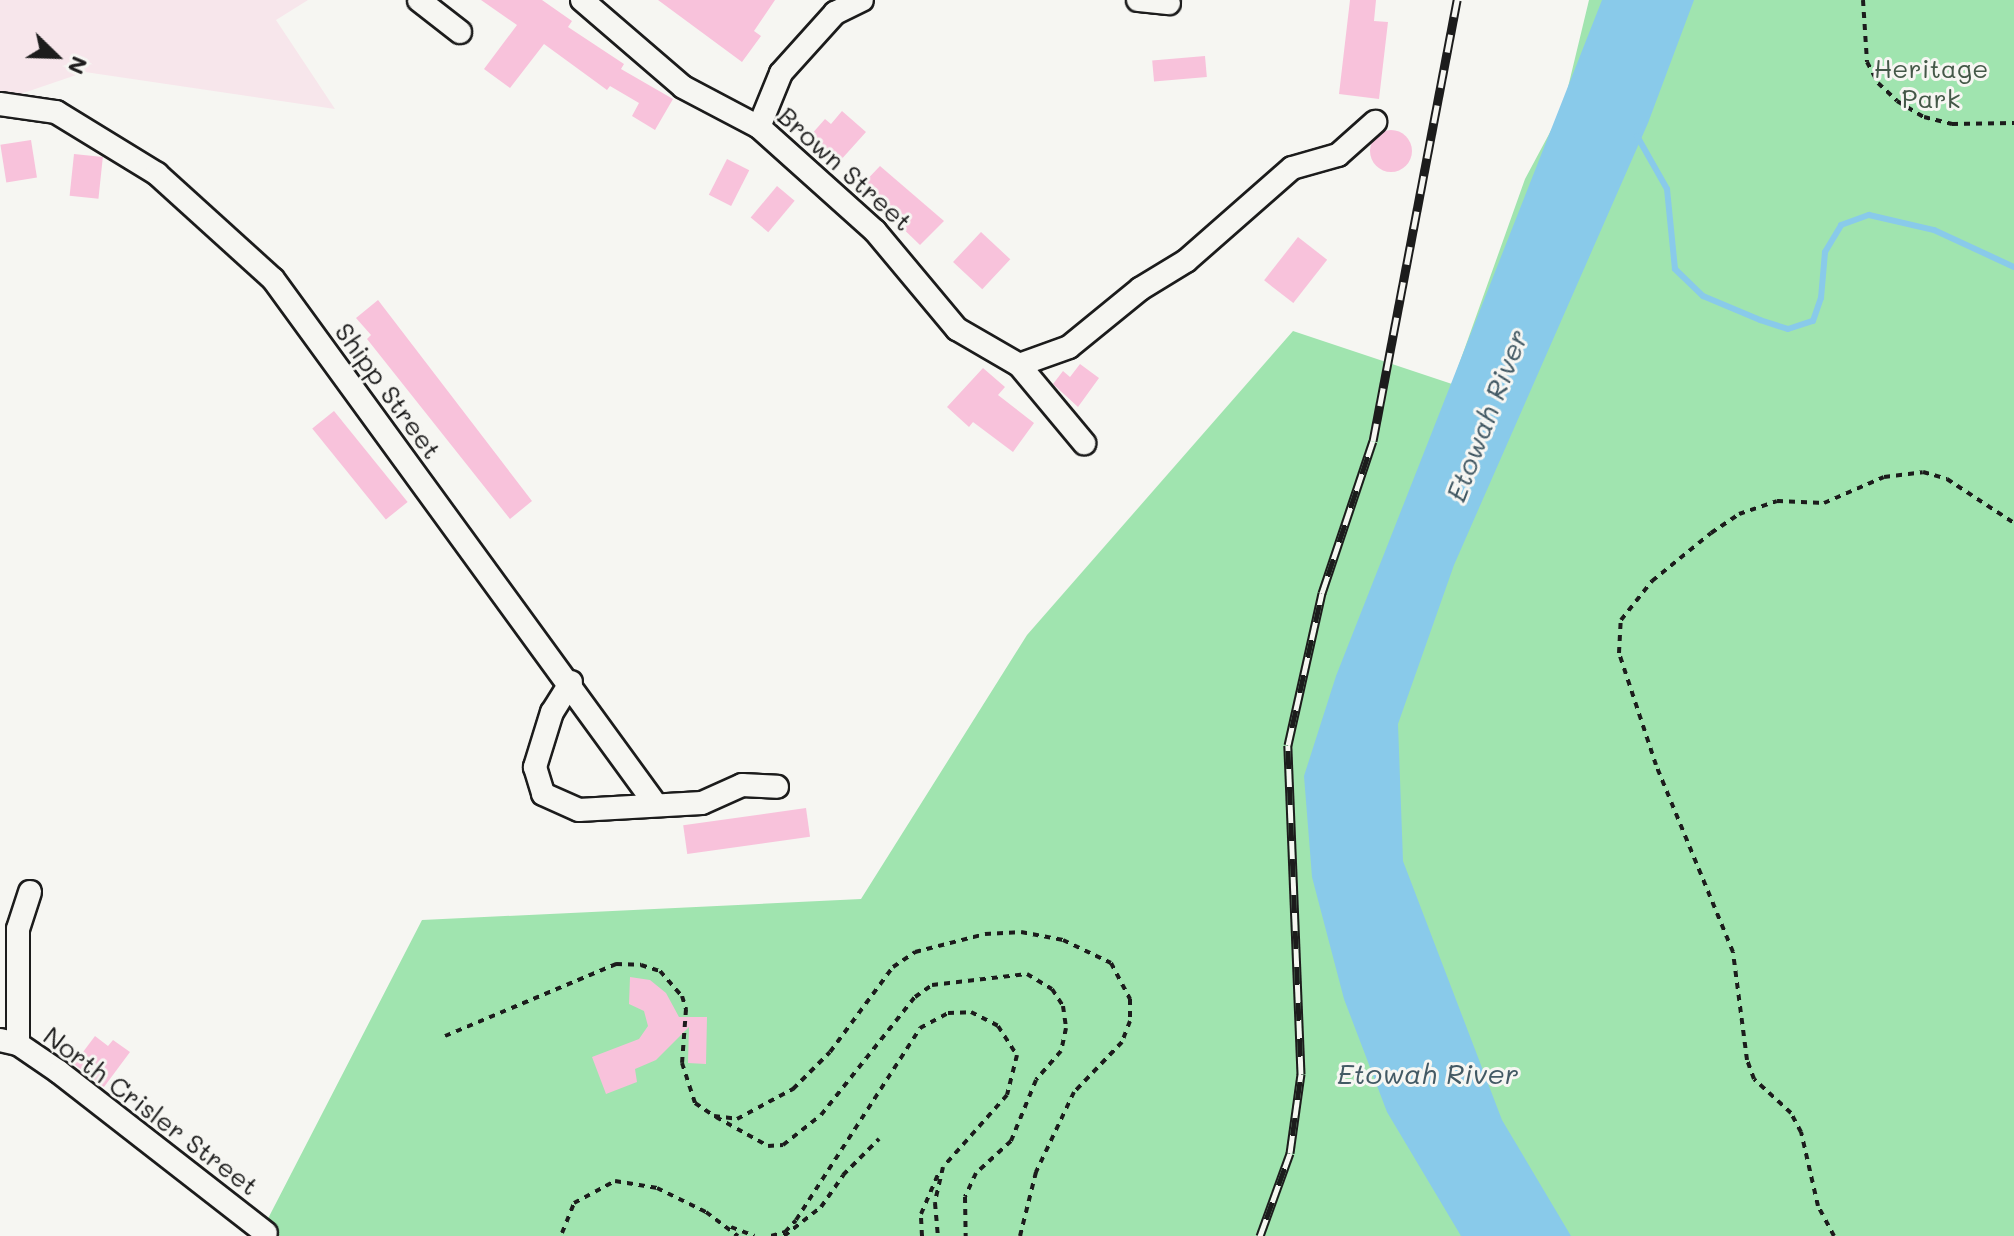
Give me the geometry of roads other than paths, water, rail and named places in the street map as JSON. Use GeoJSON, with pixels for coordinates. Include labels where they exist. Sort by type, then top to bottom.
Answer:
{"type":"FeatureCollection","features":[{"type":"Feature","properties":{"kind":"street"},"geometry":{"type":"LineString","coordinates":[[419,0],[460,32]]}},
{"type":"Feature","properties":{"kind":"street","name":"Brown Street"},"geometry":{"type":"LineString","coordinates":[[582,0],[683,87],[759,127],[875,231],[957,329],[1019,365]]}},
{"type":"Feature","properties":{"kind":"street"},"geometry":{"type":"LineString","coordinates":[[759,127],[781,73],[835,13],[862,0]]}},
{"type":"Feature","properties":{"kind":"street"},"geometry":{"type":"LineString","coordinates":[[1138,0],[1169,3]]}},
{"type":"Feature","properties":{"kind":"street","name":"Shipp Street"},"geometry":{"type":"LineString","coordinates":[[0,104],[56,112],[157,174],[273,279],[472,557],[571,682],[654,802]]}},
{"type":"Feature","properties":{"kind":"street"},"geometry":{"type":"LineString","coordinates":[[1084,443],[1019,365],[1069,347],[1140,289],[1186,261],[1292,168],[1338,155],[1375,122]]}},
{"type":"Feature","properties":{"kind":"street"},"geometry":{"type":"LineString","coordinates":[[571,682],[552,712],[538,753],[535,767],[543,794],[579,810],[654,802],[702,803],[742,785],[777,787]]}},
{"type":"Feature","properties":{"kind":"street"},"geometry":{"type":"LineString","coordinates":[[9,1042],[18,929],[30,892]]}},
{"type":"Feature","properties":{"kind":"street","name":"North Crisler Street"},"geometry":{"type":"LineString","coordinates":[[9,1042],[266,1233]]}},
{"type":"Feature","properties":{"kind":"water","name":"Etowah River"},"geometry":{"type":"Polygon","coordinates":[[[1602,0],[1694,0],[1648,123],[1454,565],[1398,724],[1403,861],[1502,1120],[1571,1236],[1461,1236],[1387,1112],[1344,999],[1312,877],[1304,776],[1336,676],[1602,0]]]}},
{"type":"Feature","properties":{"kind":"waterway"},"geometry":{"type":"LineString","coordinates":[[1637,136],[1667,189],[1675,269],[1703,296],[1760,320],[1788,329],[1813,321],[1821,298],[1825,252],[1841,225],[1869,215],[1934,230],[2014,267]]}},
{"type":"Feature","properties":{"kind":"railway"},"geometry":{"type":"LineString","coordinates":[[1260,1236],[1290,1153],[1301,1074],[1288,745],[1322,593],[1373,441],[1457,0]]}},
{"type":"Feature","properties":{"kind":"park label","name":"Heritage Park"},"geometry":{"type":"Point","coordinates":[1931,84]}}]}
